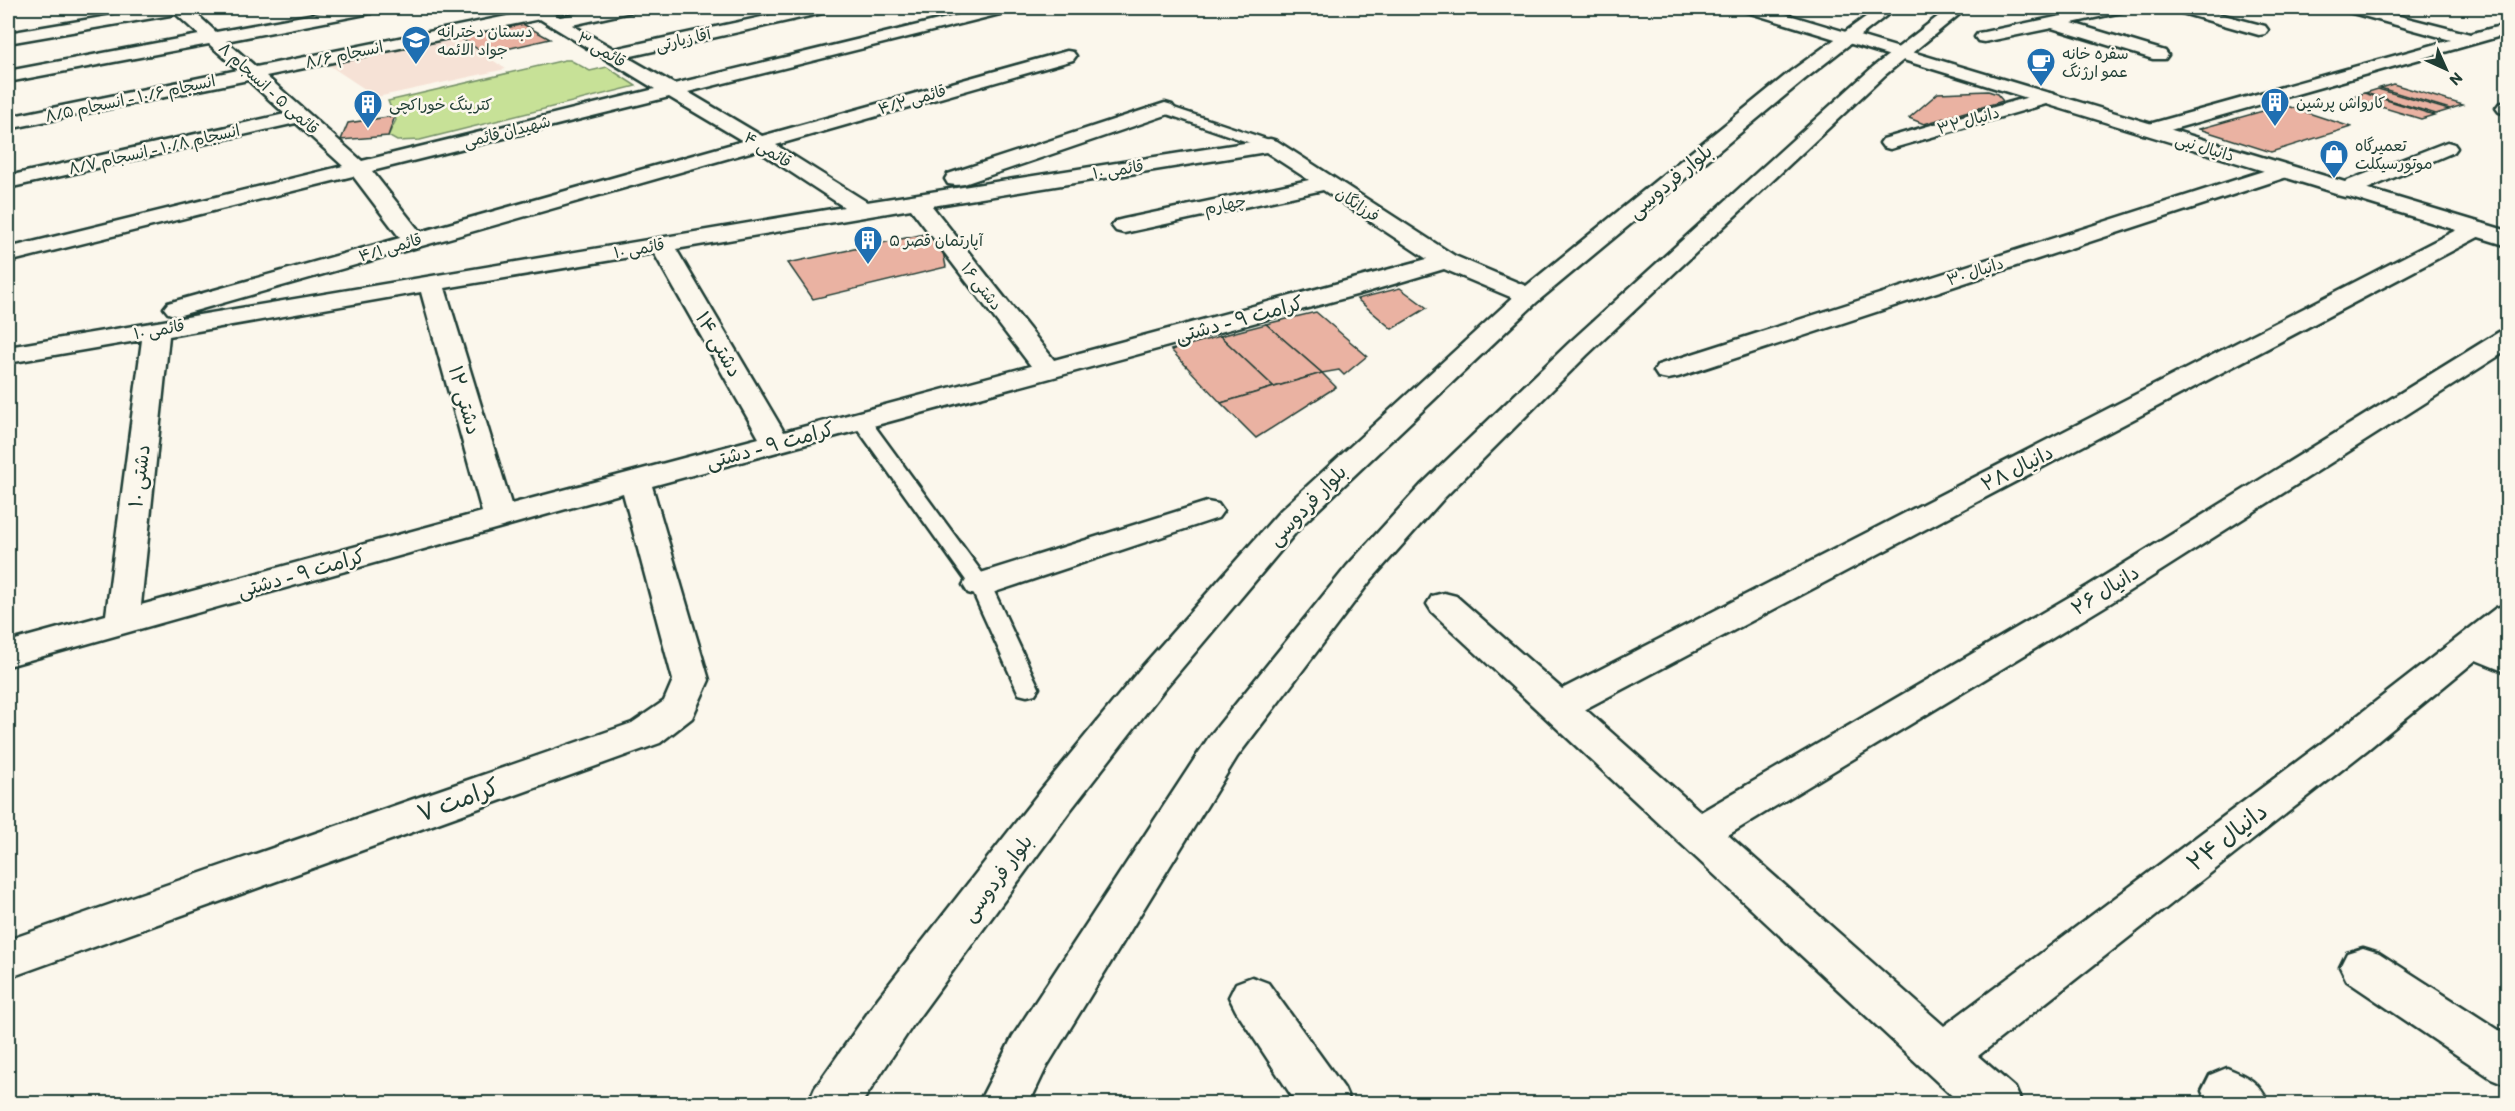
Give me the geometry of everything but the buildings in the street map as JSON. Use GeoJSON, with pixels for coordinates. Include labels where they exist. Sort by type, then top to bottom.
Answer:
{"type":"FeatureCollection","features":[{"type":"Feature","properties":{"kind":"street"},"geometry":{"type":"LineString","coordinates":[[8,38],[180,8]]}},
{"type":"Feature","properties":{"kind":"street","name":"قائمی ۵ - انسجام ۸"},"geometry":{"type":"LineString","coordinates":[[180,8],[359,169],[414,240]]}},
{"type":"Feature","properties":{"kind":"street"},"geometry":{"type":"LineString","coordinates":[[8,77],[370,8]]}},
{"type":"Feature","properties":{"kind":"street","name":"انسجام ۸/۶"},"geometry":{"type":"LineString","coordinates":[[252,73],[544,15],[629,8]]}},
{"type":"Feature","properties":{"kind":"street","name":"آقا زیارتی"},"geometry":{"type":"LineString","coordinates":[[612,55],[824,8]]}},
{"type":"Feature","properties":{"kind":"street","name":"شهیدان قائمی"},"geometry":{"type":"LineString","coordinates":[[8,255],[1006,8]]}},
{"type":"Feature","properties":{"kind":"street"},"geometry":{"type":"LineString","coordinates":[[1750,8],[1796,22],[1858,28]]}},
{"type":"Feature","properties":{"kind":"street","name":"بلوار فردوسی"},"geometry":{"type":"LineString","coordinates":[[833,1104],[896,1011],[1048,811],[1153,678],[1292,517],[1529,297],[1821,57],[1888,8]]}},
{"type":"Feature","properties":{"kind":"street"},"geometry":{"type":"LineString","coordinates":[[1003,1104],[1030,1051],[1223,747],[1359,573],[1433,491],[1569,357],[1891,62],[1959,8]]}},
{"type":"Feature","properties":{"kind":"street"},"geometry":{"type":"LineString","coordinates":[[1984,38],[2120,8]]}},
{"type":"Feature","properties":{"kind":"street"},"geometry":{"type":"LineString","coordinates":[[2181,8],[2259,30]]}},
{"type":"Feature","properties":{"kind":"street"},"geometry":{"type":"LineString","coordinates":[[2352,8],[2508,44]]}},
{"type":"Feature","properties":{"kind":"street","name":"قائمی ۳"},"geometry":{"type":"LineString","coordinates":[[544,15],[671,90]]}},
{"type":"Feature","properties":{"kind":"street"},"geometry":{"type":"LineString","coordinates":[[1796,22],[1832,22],[1858,28],[1891,62],[1960,71]]}},
{"type":"Feature","properties":{"kind":"street"},"geometry":{"type":"LineString","coordinates":[[1796,22],[1811,39],[1821,57]]}},
{"type":"Feature","properties":{"kind":"street"},"geometry":{"type":"LineString","coordinates":[[2053,22],[2159,55]]}},
{"type":"Feature","properties":{"kind":"street"},"geometry":{"type":"LineString","coordinates":[[2149,130],[2508,29]]}},
{"type":"Feature","properties":{"kind":"street"},"geometry":{"type":"LineString","coordinates":[[1929,32],[1935,45],[1960,71]]}},
{"type":"Feature","properties":{"kind":"street","name":"قائمی ۴/۲"},"geometry":{"type":"LineString","coordinates":[[758,142],[1067,56]]}},
{"type":"Feature","properties":{"kind":"street","name":"دانیال نبی"},"geometry":{"type":"LineString","coordinates":[[1891,62],[1960,71],[2508,238]]}},
{"type":"Feature","properties":{"kind":"street","name":"انسجام ۱۰/۶ - انسجام ۸/۵"},"geometry":{"type":"LineString","coordinates":[[8,123],[252,73]]}},
{"type":"Feature","properties":{"kind":"street","name":"قائمی ۴"},"geometry":{"type":"LineString","coordinates":[[671,90],[864,210]]}},
{"type":"Feature","properties":{"kind":"street","name":"دانیال ۳۲"},"geometry":{"type":"LineString","coordinates":[[1890,143],[2046,98]]}},
{"type":"Feature","properties":{"kind":"street"},"geometry":{"type":"LineString","coordinates":[[864,210],[1165,109]]}},
{"type":"Feature","properties":{"kind":"street","name":"انسجام ۱۰/۸ - انسجام ۸/۷"},"geometry":{"type":"LineString","coordinates":[[8,182],[301,116]]}},
{"type":"Feature","properties":{"kind":"street","name":"قائمی ۴/۱"},"geometry":{"type":"LineString","coordinates":[[15,354],[758,142]]}},
{"type":"Feature","properties":{"kind":"street","name":"فرزانگان"},"geometry":{"type":"LineString","coordinates":[[1270,145],[1446,261]]}},
{"type":"Feature","properties":{"kind":"street","name":"قائمی ۱۰"},"geometry":{"type":"LineString","coordinates":[[15,354],[916,201],[1270,145]]}},
{"type":"Feature","properties":{"kind":"street"},"geometry":{"type":"LineString","coordinates":[[2345,190],[2447,148]]}},
{"type":"Feature","properties":{"kind":"street","name":"دانیال ۳۰"},"geometry":{"type":"LineString","coordinates":[[1668,372],[2282,171]]}},
{"type":"Feature","properties":{"kind":"street","name":"چهارم"},"geometry":{"type":"LineString","coordinates":[[1124,226],[1325,183]]}},
{"type":"Feature","properties":{"kind":"street","name":"دشتی ۱۶"},"geometry":{"type":"LineString","coordinates":[[916,201],[1048,370]]}},
{"type":"Feature","properties":{"kind":"street","name":"دانیال ۲۸"},"geometry":{"type":"LineString","coordinates":[[1558,707],[2476,230]]}},
{"type":"Feature","properties":{"kind":"street","name":"دشتی ۱۴"},"geometry":{"type":"LineString","coordinates":[[661,244],[777,444]]}},
{"type":"Feature","properties":{"kind":"street"},"geometry":{"type":"LineString","coordinates":[[1446,261],[1529,297]]}},
{"type":"Feature","properties":{"kind":"street","name":"کرامت ۹ - دشتی"},"geometry":{"type":"LineString","coordinates":[[8,654],[499,517],[1358,287],[1446,261]]}},
{"type":"Feature","properties":{"kind":"street","name":"دشتی ۱۲"},"geometry":{"type":"LineString","coordinates":[[431,283],[499,517]]}},
{"type":"Feature","properties":{"kind":"street","name":"دشتی ۱۰"},"geometry":{"type":"LineString","coordinates":[[122,623],[156,330]]}},
{"type":"Feature","properties":{"kind":"street","name":"دانیال ۲۶"},"geometry":{"type":"LineString","coordinates":[[1698,833],[2100,594],[2508,338]]}},
{"type":"Feature","properties":{"kind":"street","name":"کرامت ۷"},"geometry":{"type":"LineString","coordinates":[[8,959],[646,733],[679,709],[691,680],[635,481]]}},
{"type":"Feature","properties":{"kind":"street"},"geometry":{"type":"LineString","coordinates":[[980,585],[1207,511]]}},
{"type":"Feature","properties":{"kind":"street"},"geometry":{"type":"LineString","coordinates":[[1444,604],[1996,1104]]}},
{"type":"Feature","properties":{"kind":"street","name":"دانیال ۲۴"},"geometry":{"type":"LineString","coordinates":[[1943,1055],[2353,740],[2490,652],[2508,616]]}},
{"type":"Feature","properties":{"kind":"street"},"geometry":{"type":"LineString","coordinates":[[2363,967],[2508,1063]]}},
{"type":"Feature","properties":{"kind":"street"},"geometry":{"type":"LineString","coordinates":[[1252,997],[1326,1104]]}},
{"type":"Feature","properties":{"kind":"lane"},"geometry":{"type":"LineString","coordinates":[[1165,109],[1270,145]]}},
{"type":"Feature","properties":{"kind":"lane"},"geometry":{"type":"LineString","coordinates":[[861,421],[980,585],[1027,688]]}},
{"type":"Feature","properties":{"kind":"shaded area","name":"دبستان دخترانه جواد الائمه"},"geometry":{"type":"Polygon","coordinates":[[[456,36],[506,69],[377,97],[327,64],[456,36]]]}},
{"type":"Feature","properties":{"kind":"green space"},"geometry":{"type":"Polygon","coordinates":[[[570,60],[590,71],[607,67],[636,86],[420,140],[397,141],[388,136],[396,120],[388,101],[570,60]]]}},
{"type":"Feature","properties":{"kind":"place","name":"دبستان دخترانه جواد الائمه"},"geometry":{"type":"Point","coordinates":[416,66]}},
{"type":"Feature","properties":{"kind":"place","name":"سفره خانه عمو ارژنگ"},"geometry":{"type":"Point","coordinates":[2041,88]}},
{"type":"Feature","properties":{"kind":"place","name":"کارواش پرشین"},"geometry":{"type":"Point","coordinates":[2275,128]}},
{"type":"Feature","properties":{"kind":"place","name":"کترینگ خوراکچی"},"geometry":{"type":"Point","coordinates":[368,130]}},
{"type":"Feature","properties":{"kind":"place","name":"تعمیرگاه موتورسیکلت"},"geometry":{"type":"Point","coordinates":[2334,180]}},
{"type":"Feature","properties":{"kind":"place","name":"آپارتمان قصر ۵"},"geometry":{"type":"Point","coordinates":[868,266]}}]}
